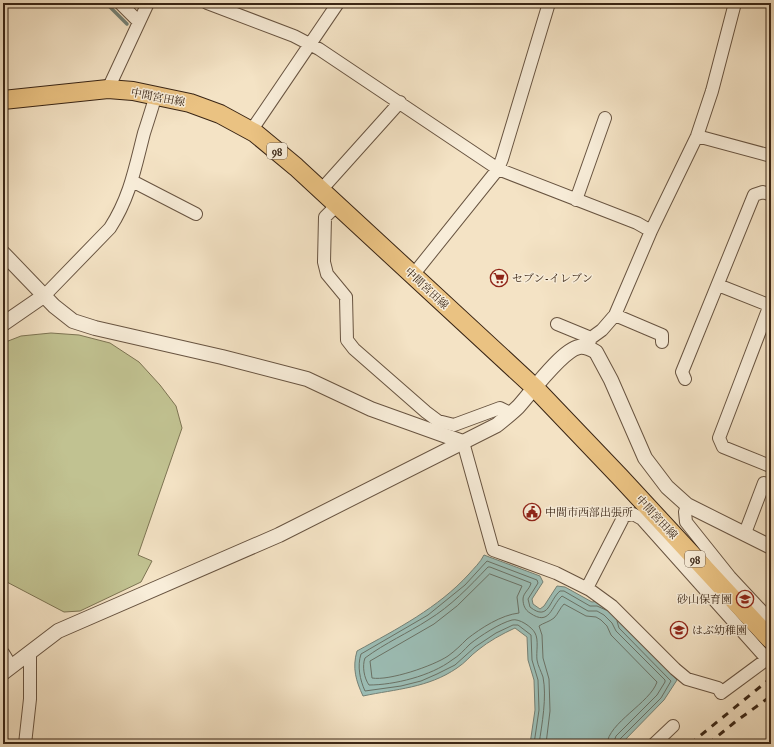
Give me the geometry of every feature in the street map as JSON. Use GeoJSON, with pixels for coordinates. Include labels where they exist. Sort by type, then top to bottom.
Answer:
{"type":"FeatureCollection","features":[{"type":"Feature","properties":{"kind":"main road","name":"中間宮田線"},"geometry":{"type":"LineString","coordinates":[[3,100],[108,90],[133,92],[156,95],[190,103],[220,114],[251,131],[296,167],[534,387],[620,477],[771,640]]}},
{"type":"Feature","properties":{"kind":"street"},"geometry":{"type":"LineString","coordinates":[[120,3],[138,21]]}},
{"type":"Feature","properties":{"kind":"street"},"geometry":{"type":"LineString","coordinates":[[108,90],[138,21],[148,3]]}},
{"type":"Feature","properties":{"kind":"street"},"geometry":{"type":"LineString","coordinates":[[207,3],[294,36],[311,44],[400,102],[478,157],[498,169],[652,231]]}},
{"type":"Feature","properties":{"kind":"street"},"geometry":{"type":"LineString","coordinates":[[251,131],[338,3]]}},
{"type":"Feature","properties":{"kind":"street"},"geometry":{"type":"LineString","coordinates":[[413,275],[498,169],[549,3]]}},
{"type":"Feature","properties":{"kind":"street"},"geometry":{"type":"LineString","coordinates":[[3,653],[7,669],[58,631],[279,535],[497,425],[517,408],[550,369],[571,350],[589,343],[615,315],[696,136],[712,91],[735,3]]}},
{"type":"Feature","properties":{"kind":"street"},"geometry":{"type":"LineString","coordinates":[[3,324],[44,295],[110,228],[125,202],[132,182],[156,95]]}},
{"type":"Feature","properties":{"kind":"street"},"geometry":{"type":"LineString","coordinates":[[321,190],[400,102]]}},
{"type":"Feature","properties":{"kind":"street"},"geometry":{"type":"LineString","coordinates":[[576,200],[605,118]]}},
{"type":"Feature","properties":{"kind":"street"},"geometry":{"type":"LineString","coordinates":[[696,136],[771,156]]}},
{"type":"Feature","properties":{"kind":"street"},"geometry":{"type":"LineString","coordinates":[[132,182],[196,214]]}},
{"type":"Feature","properties":{"kind":"street"},"geometry":{"type":"LineString","coordinates":[[685,380],[682,372],[754,195],[763,192],[771,195]]}},
{"type":"Feature","properties":{"kind":"street"},"geometry":{"type":"LineString","coordinates":[[337,205],[325,217],[324,262],[327,274],[346,296],[347,340],[350,344],[438,421],[454,425],[500,408],[510,413]]}},
{"type":"Feature","properties":{"kind":"street"},"geometry":{"type":"LineString","coordinates":[[3,253],[54,306],[73,321],[95,328],[222,357],[307,379],[371,409],[463,442]]}},
{"type":"Feature","properties":{"kind":"street"},"geometry":{"type":"LineString","coordinates":[[718,285],[771,305],[719,438],[723,447],[771,465],[768,485],[745,534]]}},
{"type":"Feature","properties":{"kind":"street"},"geometry":{"type":"LineString","coordinates":[[615,315],[662,335],[662,342]]}},
{"type":"Feature","properties":{"kind":"street"},"geometry":{"type":"LineString","coordinates":[[557,324],[589,343],[601,359],[645,458],[667,487],[687,505],[771,547]]}},
{"type":"Feature","properties":{"kind":"street"},"geometry":{"type":"LineString","coordinates":[[463,442],[492,550],[556,573],[587,588],[612,606],[675,669],[687,679],[718,688],[721,693],[769,658],[642,520],[633,514],[624,516],[587,588]]}},
{"type":"Feature","properties":{"kind":"street"},"geometry":{"type":"LineString","coordinates":[[687,505],[685,512],[686,522],[730,577],[771,621]]}},
{"type":"Feature","properties":{"kind":"street"},"geometry":{"type":"LineString","coordinates":[[25,744],[30,699],[30,652]]}},
{"type":"Feature","properties":{"kind":"street"},"geometry":{"type":"LineString","coordinates":[[654,744],[673,726]]}},
{"type":"Feature","properties":{"kind":"green space"},"geometry":{"type":"Polygon","coordinates":[[[51,333],[79,335],[110,343],[139,362],[160,385],[176,406],[182,428],[138,555],[152,561],[141,582],[80,611],[64,612],[3,580],[3,343],[21,336],[51,333]]]}},
{"type":"Feature","properties":{"kind":"water"},"geometry":{"type":"Polygon","coordinates":[[[484,555],[540,576],[543,582],[532,599],[533,604],[540,609],[544,606],[557,586],[565,587],[592,602],[598,601],[621,618],[622,625],[677,680],[664,700],[621,744],[530,744],[535,710],[534,680],[528,660],[527,637],[515,628],[500,635],[475,652],[460,666],[435,680],[412,687],[363,696],[358,685],[355,669],[357,651],[430,608],[457,586],[479,563],[484,555]]]}},
{"type":"Feature","properties":{"kind":"waterway"},"geometry":{"type":"LineString","coordinates":[[106,3],[127,24]]}},
{"type":"Feature","properties":{"kind":"railway"},"geometry":{"type":"LineString","coordinates":[[690,744],[771,678]]}},
{"type":"Feature","properties":{"kind":"railway"},"geometry":{"type":"LineString","coordinates":[[708,744],[771,696]]}},
{"type":"Feature","properties":{"kind":"place","name":"セブン-イレブン"},"geometry":{"type":"Point","coordinates":[499,278]}},
{"type":"Feature","properties":{"kind":"place","name":"中間市西部出張所"},"geometry":{"type":"Point","coordinates":[532,512]}},
{"type":"Feature","properties":{"kind":"place","name":"砂山保育園"},"geometry":{"type":"Point","coordinates":[745,599]}},
{"type":"Feature","properties":{"kind":"place","name":"はぶ幼稚園"},"geometry":{"type":"Point","coordinates":[679,630]}}]}
